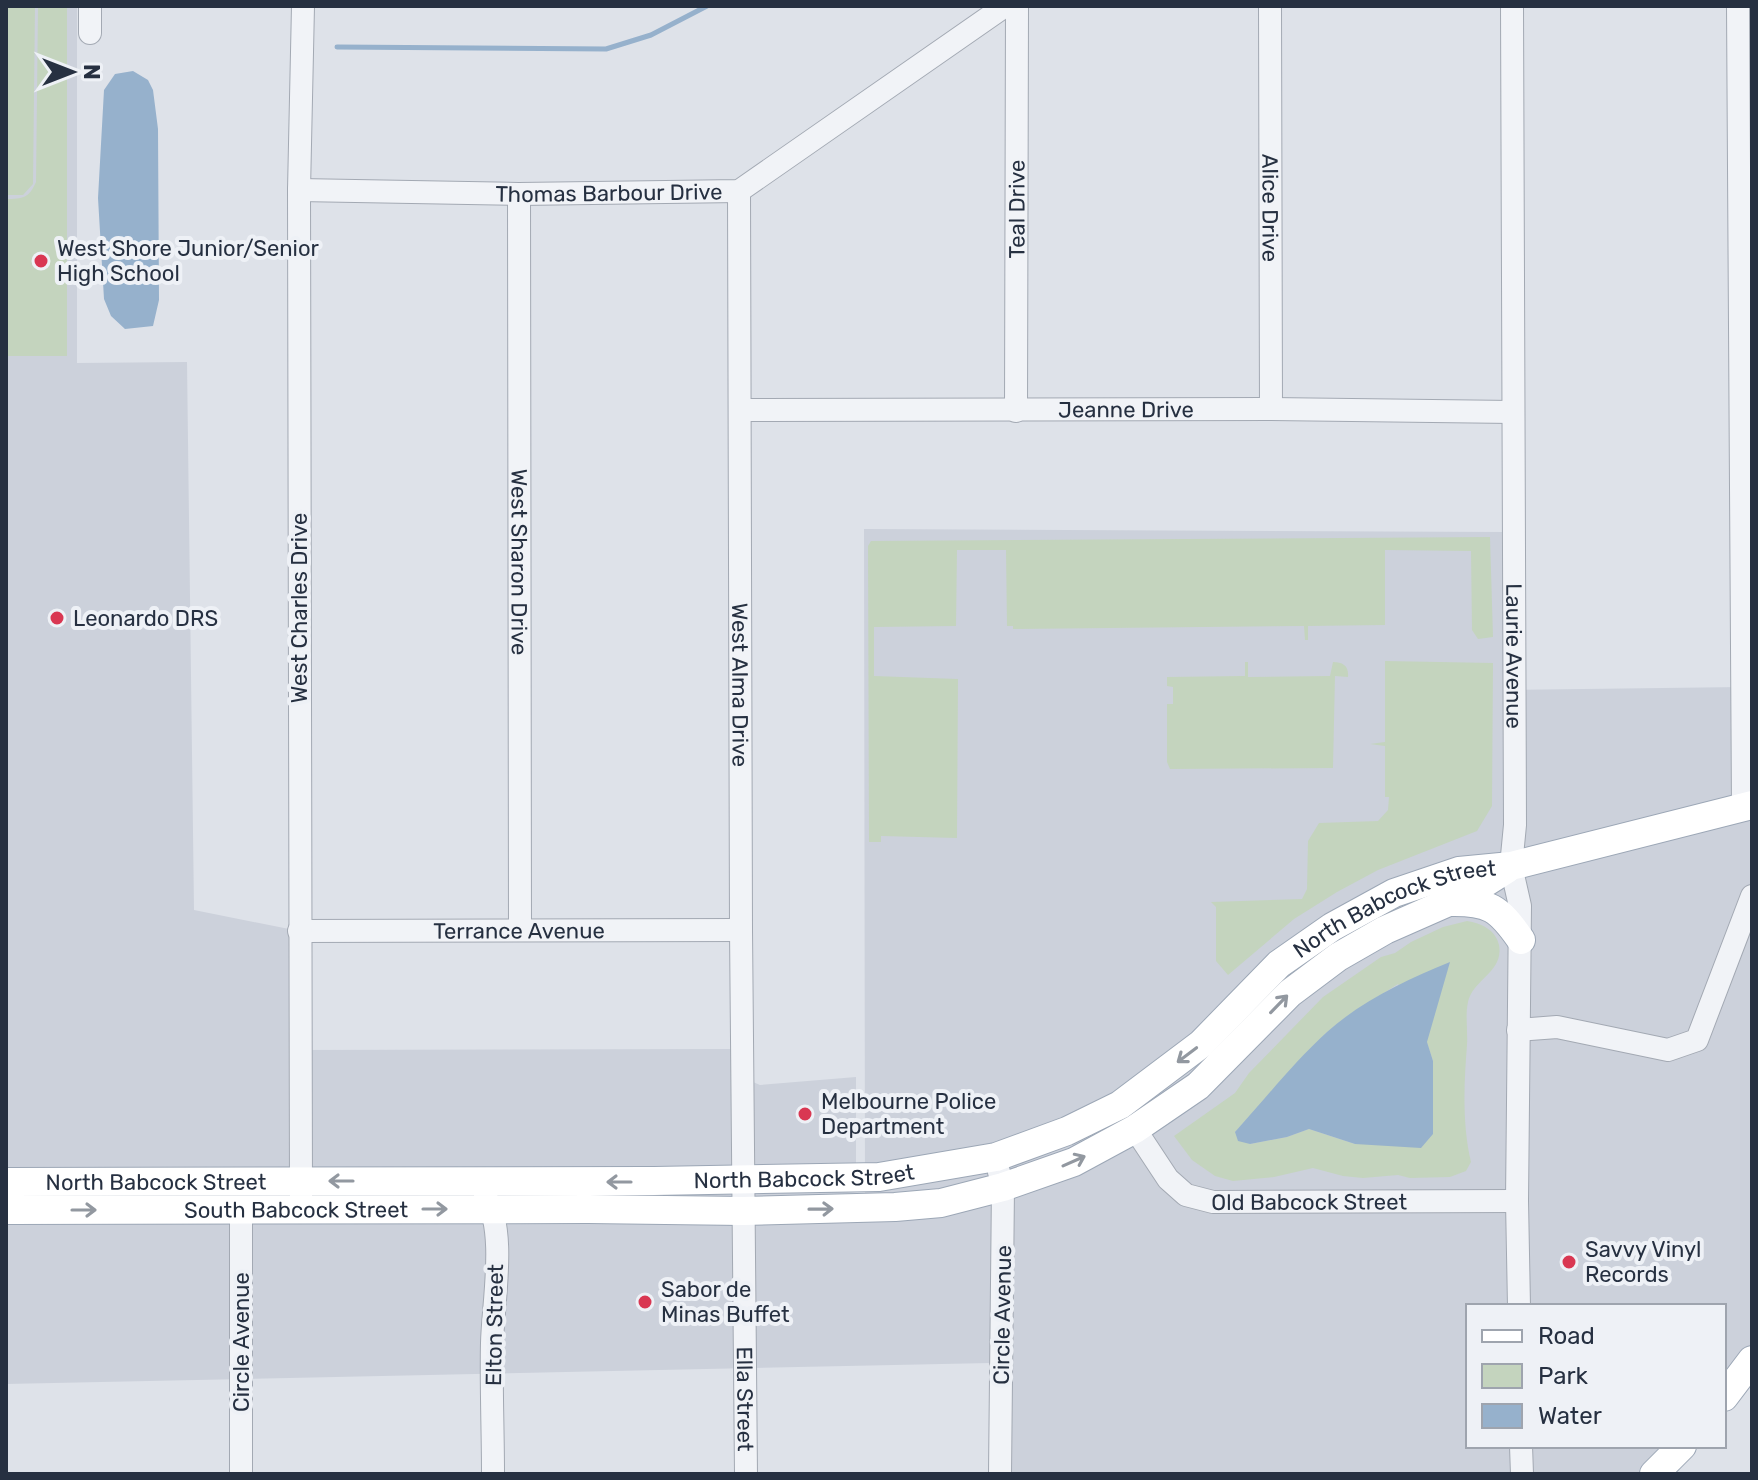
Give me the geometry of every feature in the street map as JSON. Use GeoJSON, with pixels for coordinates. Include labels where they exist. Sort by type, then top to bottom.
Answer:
{"type":"FeatureCollection","features":[{"type":"Feature","properties":{"kind":"main road","name":"North Babcock Street"},"geometry":{"type":"LineString","coordinates":[[6,1182],[879,1177],[996,1157],[1067,1131],[1120,1105],[1201,1044],[1279,964],[1332,927],[1394,893],[1459,871],[1511,866],[1748,806]]}},
{"type":"Feature","properties":{"kind":"main road","name":"North Babcock Street"},"geometry":{"type":"LineString","coordinates":[[588,1209],[743,1211],[941,1203],[1003,1187],[1074,1162],[1135,1129],[1198,1086],[1290,993],[1338,957],[1385,930],[1469,893],[1511,866]]}},
{"type":"Feature","properties":{"kind":"main road"},"geometry":{"type":"LineString","coordinates":[[1449,902],[1474,901],[1490,906],[1506,918],[1521,940]]}},
{"type":"Feature","properties":{"kind":"main road","name":"South Babcock Street"},"geometry":{"type":"LineString","coordinates":[[6,1210],[588,1209]]}},
{"type":"Feature","properties":{"kind":"main road"},"geometry":{"type":"LineString","coordinates":[[1726,1394],[1752,1360]]}},
{"type":"Feature","properties":{"kind":"main road"},"geometry":{"type":"LineString","coordinates":[[1654,1474],[1680,1448]]}},
{"type":"Feature","properties":{"kind":"street"},"geometry":{"type":"LineString","coordinates":[[90,6],[90,33]]}},
{"type":"Feature","properties":{"kind":"street","name":"West Charles Drive"},"geometry":{"type":"LineString","coordinates":[[301,1210],[299,190],[303,6]]}},
{"type":"Feature","properties":{"kind":"street","name":"Thomas Barbour Drive"},"geometry":{"type":"LineString","coordinates":[[299,190],[519,194],[739,191],[1005,6]]}},
{"type":"Feature","properties":{"kind":"street","name":"Teal Drive"},"geometry":{"type":"LineString","coordinates":[[1016,411],[1017,6]]}},
{"type":"Feature","properties":{"kind":"street","name":"Alice Drive"},"geometry":{"type":"LineString","coordinates":[[1270,6],[1271,409]]}},
{"type":"Feature","properties":{"kind":"street","name":"Laurie Avenue"},"geometry":{"type":"LineString","coordinates":[[1512,6],[1515,825],[1511,866],[1520,906],[1521,940],[1517,1201],[1519,1304]]}},
{"type":"Feature","properties":{"kind":"street"},"geometry":{"type":"LineString","coordinates":[[1738,6],[1746,329],[1748,806]]}},
{"type":"Feature","properties":{"kind":"street","name":"West Alma Drive"},"geometry":{"type":"LineString","coordinates":[[739,191],[743,1180]]}},
{"type":"Feature","properties":{"kind":"street","name":"West Sharon Drive"},"geometry":{"type":"LineString","coordinates":[[519,194],[520,929]]}},
{"type":"Feature","properties":{"kind":"street","name":"Jeanne Drive"},"geometry":{"type":"LineString","coordinates":[[740,410],[1513,412]]}},
{"type":"Feature","properties":{"kind":"street"},"geometry":{"type":"LineString","coordinates":[[1518,1030],[1557,1027],[1668,1050],[1697,1040],[1752,896]]}},
{"type":"Feature","properties":{"kind":"street","name":"Terrance Avenue"},"geometry":{"type":"LineString","coordinates":[[299,931],[741,930]]}},
{"type":"Feature","properties":{"kind":"street","name":"Old Babcock Street"},"geometry":{"type":"LineString","coordinates":[[1135,1129],[1168,1179],[1186,1195],[1213,1202],[1517,1201]]}},
{"type":"Feature","properties":{"kind":"street","name":"Circle Avenue"},"geometry":{"type":"LineString","coordinates":[[996,1157],[1003,1187],[1000,1474]]}},
{"type":"Feature","properties":{"kind":"street","name":"Ella Street"},"geometry":{"type":"LineString","coordinates":[[743,1180],[746,1474]]}},
{"type":"Feature","properties":{"kind":"street","name":"Elton Street"},"geometry":{"type":"LineString","coordinates":[[475,1181],[493,1209],[496,1250],[492,1345],[493,1474]]}},
{"type":"Feature","properties":{"kind":"street","name":"Circle Avenue"},"geometry":{"type":"LineString","coordinates":[[241,1210],[241,1474]]}},
{"type":"Feature","properties":{"kind":"street"},"geometry":{"type":"LineString","coordinates":[[1521,1448],[1522,1474]]}},
{"type":"Feature","properties":{"kind":"shaded area"},"geometry":{"type":"Polygon","coordinates":[[[6,6],[77,6],[77,363],[187,362],[194,910],[299,931],[300,1050],[742,1049],[743,1180],[865,1194],[864,529],[1502,532],[1513,648],[1513,690],[1742,687],[1752,615],[1752,1366],[1726,1398],[1726,1304],[1466,1304],[1466,1448],[1684,1448],[1663,1474],[1000,1474],[990,1363],[6,1384],[6,6]]]}},
{"type":"Feature","properties":{"kind":"shaded area"},"geometry":{"type":"Polygon","coordinates":[[[856,1077],[856,1169],[753,1171],[753,1082],[760,1085],[856,1077]]]}},
{"type":"Feature","properties":{"kind":"green space"},"geometry":{"type":"Polygon","coordinates":[[[6,6],[35,6],[33,184],[23,195],[6,195],[6,6]]]}},
{"type":"Feature","properties":{"kind":"green space","name":"West Shore Junior/Senior High School"},"geometry":{"type":"Polygon","coordinates":[[[38,6],[67,6],[67,356],[6,356],[6,199],[25,196],[36,182],[38,6]]]}},
{"type":"Feature","properties":{"kind":"green space"},"geometry":{"type":"Polygon","coordinates":[[[1490,537],[1493,637],[1478,639],[1472,630],[1471,551],[1385,550],[1385,625],[1308,626],[1308,640],[1305,640],[1304,626],[1013,629],[1013,626],[1007,626],[1006,550],[957,550],[956,626],[874,627],[874,676],[958,679],[957,838],[881,836],[881,842],[869,842],[868,546],[871,541],[1490,537]]]}},
{"type":"Feature","properties":{"kind":"green space"},"geometry":{"type":"Polygon","coordinates":[[[1385,661],[1493,663],[1492,806],[1477,831],[1378,870],[1337,892],[1294,919],[1228,975],[1216,961],[1216,907],[1211,902],[1302,899],[1307,889],[1308,841],[1319,823],[1378,821],[1388,810],[1385,746],[1370,744],[1385,742],[1385,661]]]}},
{"type":"Feature","properties":{"kind":"green space"},"geometry":{"type":"Polygon","coordinates":[[[1245,662],[1248,662],[1248,677],[1330,676],[1333,662],[1346,667],[1348,677],[1335,676],[1333,768],[1170,769],[1167,762],[1167,704],[1173,704],[1173,687],[1167,686],[1167,677],[1245,676],[1245,662]]]}},
{"type":"Feature","properties":{"kind":"green space"},"geometry":{"type":"Polygon","coordinates":[[[1467,921],[1477,923],[1491,931],[1499,945],[1497,962],[1471,994],[1467,1007],[1464,1104],[1471,1162],[1466,1171],[1450,1177],[1410,1178],[1398,1175],[1363,1178],[1313,1168],[1274,1177],[1233,1181],[1215,1176],[1192,1160],[1174,1136],[1235,1093],[1249,1073],[1323,997],[1381,957],[1395,953],[1443,927],[1467,921]],[[1398,984],[1326,1033],[1235,1132],[1250,1144],[1309,1129],[1355,1144],[1433,1061],[1398,984]]]}},
{"type":"Feature","properties":{"kind":"water"},"geometry":{"type":"Polygon","coordinates":[[[133,71],[148,80],[153,90],[158,129],[159,300],[153,326],[125,329],[111,316],[104,299],[98,198],[104,90],[115,74],[133,71]]]}},
{"type":"Feature","properties":{"kind":"water"},"geometry":{"type":"Polygon","coordinates":[[[1450,962],[1427,1042],[1433,1061],[1433,1134],[1421,1148],[1355,1144],[1309,1129],[1250,1144],[1238,1141],[1235,1132],[1327,1032],[1355,1010],[1386,992],[1450,962]]]}},
{"type":"Feature","properties":{"kind":"waterway"},"geometry":{"type":"LineString","coordinates":[[337,47],[606,49],[651,35],[707,6]]}},
{"type":"Feature","properties":{"kind":"place","name":"West Shore Junior/Senior High School"},"geometry":{"type":"Point","coordinates":[41,261]}},
{"type":"Feature","properties":{"kind":"place","name":"Leonardo DRS"},"geometry":{"type":"Point","coordinates":[57,618]}},
{"type":"Feature","properties":{"kind":"place","name":"Melbourne Police Department"},"geometry":{"type":"Point","coordinates":[805,1114]}},
{"type":"Feature","properties":{"kind":"place","name":"Savvy Vinyl Records"},"geometry":{"type":"Point","coordinates":[1569,1262]}},
{"type":"Feature","properties":{"kind":"place","name":"Sabor de Minas Buffet"},"geometry":{"type":"Point","coordinates":[645,1302]}}]}
